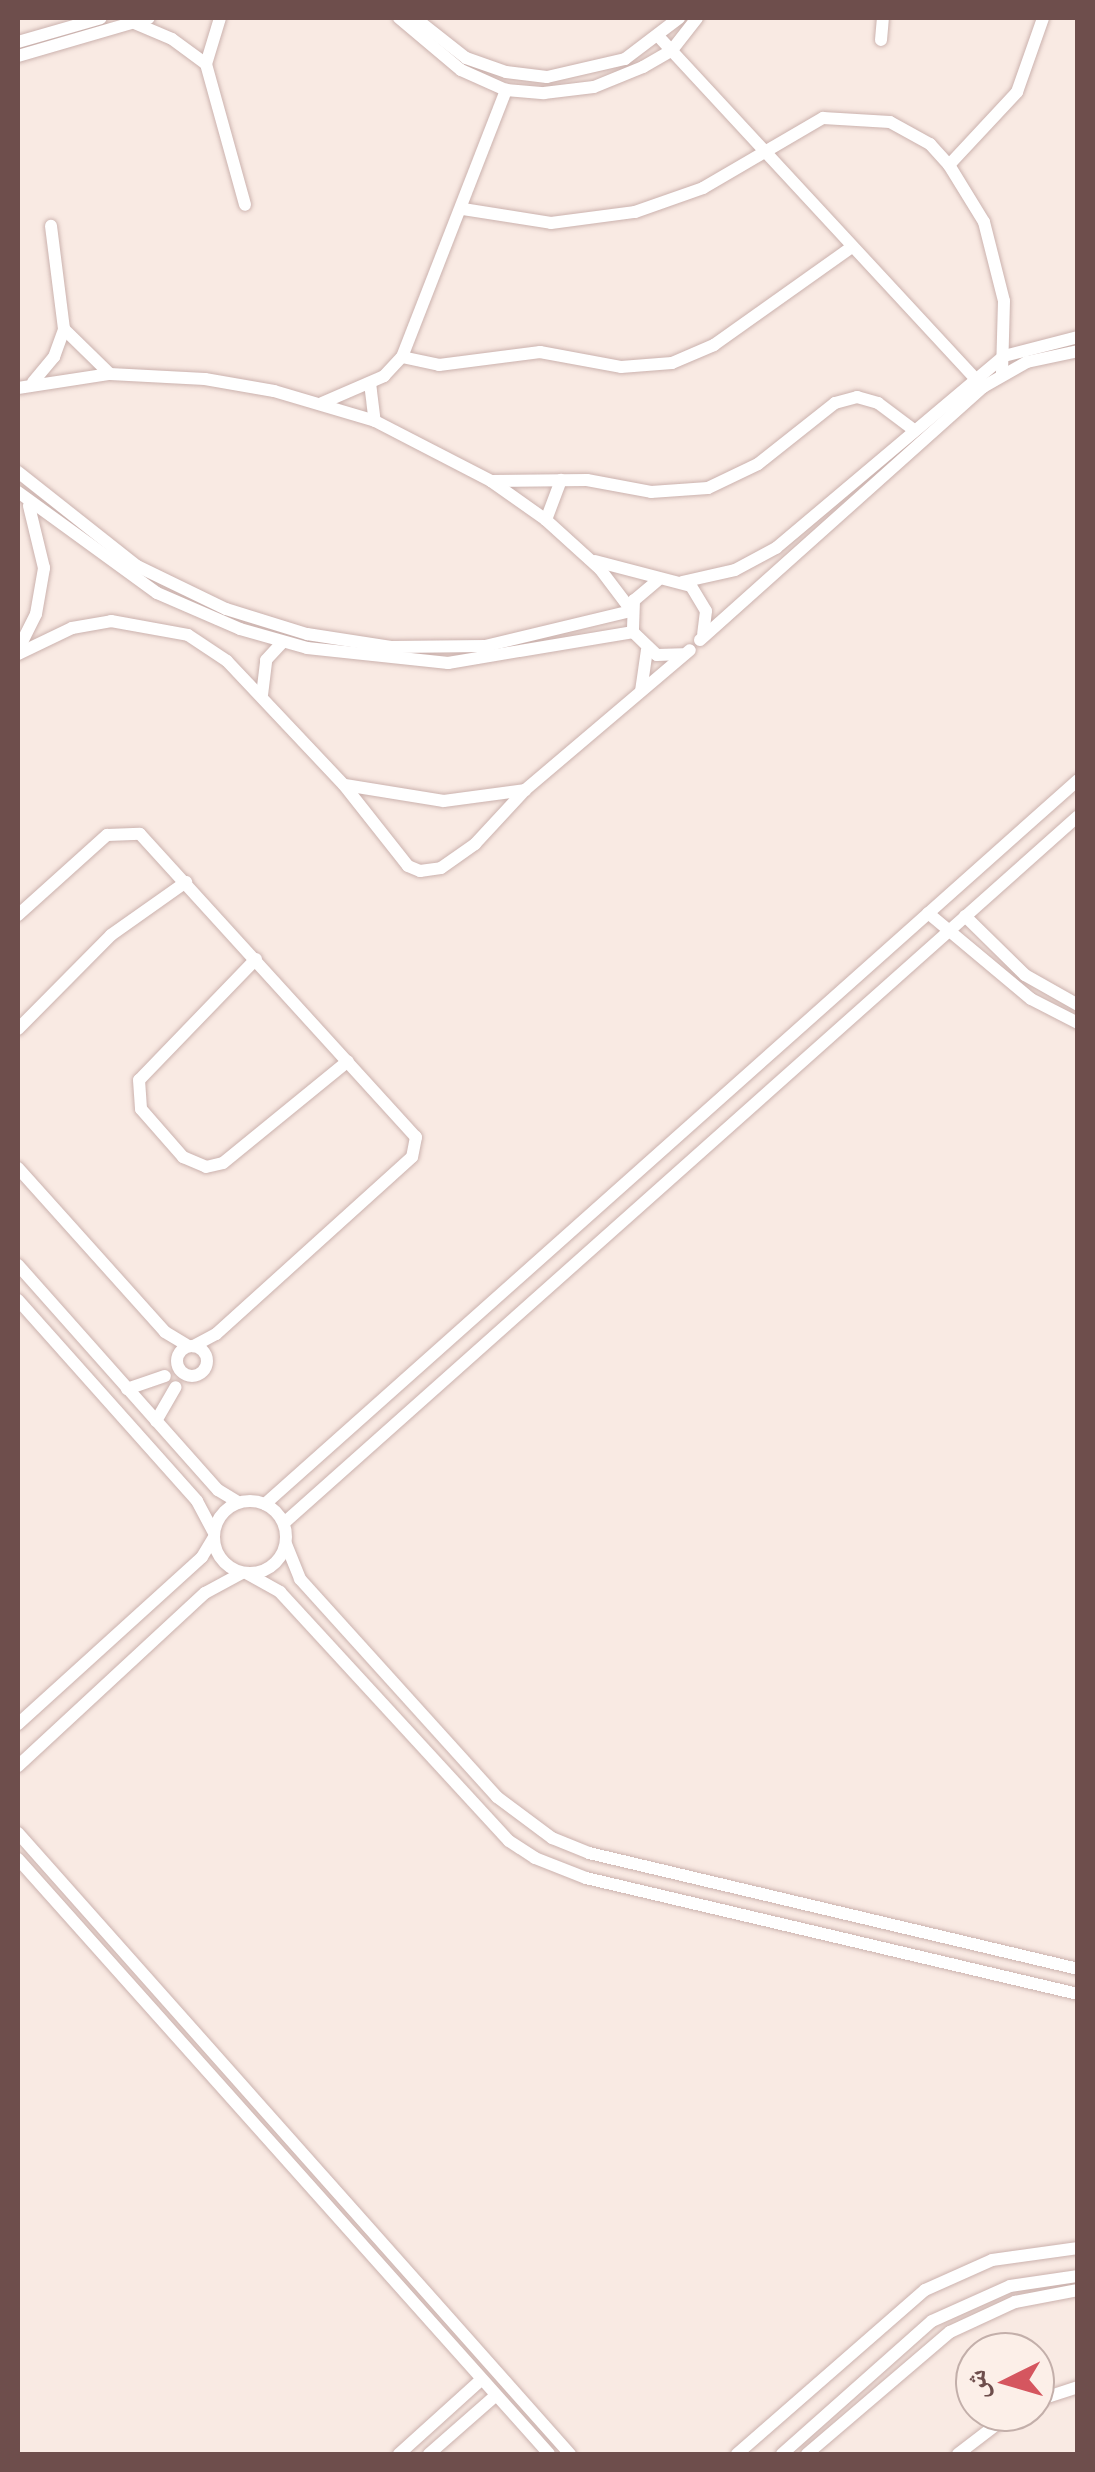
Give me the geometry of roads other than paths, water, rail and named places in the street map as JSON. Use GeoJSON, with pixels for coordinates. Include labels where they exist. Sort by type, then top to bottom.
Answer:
{"type":"FeatureCollection","features":[{"type":"Feature","properties":{"kind":"street"},"geometry":{"type":"LineString","coordinates":[[18,56],[101,18]]}},
{"type":"Feature","properties":{"kind":"street"},"geometry":{"type":"LineString","coordinates":[[18,42],[150,18]]}},
{"type":"Feature","properties":{"kind":"street"},"geometry":{"type":"LineString","coordinates":[[220,18],[206,64],[246,206]]}},
{"type":"Feature","properties":{"kind":"street"},"geometry":{"type":"LineString","coordinates":[[399,18],[506,90],[594,86],[672,50],[697,18]]}},
{"type":"Feature","properties":{"kind":"street"},"geometry":{"type":"LineString","coordinates":[[415,18],[426,38],[486,66],[548,77],[606,66],[659,37],[679,18]]}},
{"type":"Feature","properties":{"kind":"street"},"geometry":{"type":"LineString","coordinates":[[881,40],[883,18]]}},
{"type":"Feature","properties":{"kind":"street"},"geometry":{"type":"LineString","coordinates":[[949,166],[1017,92],[1044,18]]}},
{"type":"Feature","properties":{"kind":"street"},"geometry":{"type":"LineString","coordinates":[[132,22],[172,39],[206,64]]}},
{"type":"Feature","properties":{"kind":"street"},"geometry":{"type":"LineString","coordinates":[[659,37],[978,382]]}},
{"type":"Feature","properties":{"kind":"street"},"geometry":{"type":"LineString","coordinates":[[322,403],[370,384],[402,357],[463,209],[506,90]]}},
{"type":"Feature","properties":{"kind":"street"},"geometry":{"type":"LineString","coordinates":[[463,209],[522,222],[615,216],[703,188],[766,153],[806,124],[868,117],[911,132],[949,166],[993,248],[1004,301],[1002,374]]}},
{"type":"Feature","properties":{"kind":"street"},"geometry":{"type":"LineString","coordinates":[[34,382],[54,357],[64,328],[51,226]]}},
{"type":"Feature","properties":{"kind":"street"},"geometry":{"type":"LineString","coordinates":[[402,357],[439,365],[540,352],[621,367],[672,363],[714,345],[852,247]]}},
{"type":"Feature","properties":{"kind":"street"},"geometry":{"type":"LineString","coordinates":[[64,328],[110,374]]}},
{"type":"Feature","properties":{"kind":"street"},"geometry":{"type":"LineString","coordinates":[[18,652],[72,628],[111,621],[188,635],[227,661],[263,698],[344,785],[408,866],[420,871],[441,868],[475,844],[525,790],[695,645],[1004,356],[1078,337]]}},
{"type":"Feature","properties":{"kind":"street"},"geometry":{"type":"LineString","coordinates":[[588,557],[658,581],[682,582],[718,576],[764,557],[856,493],[914,430],[952,396],[978,382],[1078,351]]}},
{"type":"Feature","properties":{"kind":"street"},"geometry":{"type":"LineString","coordinates":[[952,396],[953,354]]}},
{"type":"Feature","properties":{"kind":"street"},"geometry":{"type":"LineString","coordinates":[[18,388],[34,382],[110,374],[205,379],[322,403],[375,421],[491,481],[546,520],[588,557],[631,610]]}},
{"type":"Feature","properties":{"kind":"street"},"geometry":{"type":"LineString","coordinates":[[370,384],[375,421]]}},
{"type":"Feature","properties":{"kind":"street"},"geometry":{"type":"LineString","coordinates":[[491,481],[561,480],[651,492],[708,488],[771,456],[846,399],[878,403],[914,430]]}},
{"type":"Feature","properties":{"kind":"street"},"geometry":{"type":"LineString","coordinates":[[18,472],[136,566],[256,620],[391,647],[530,647],[631,610]]}},
{"type":"Feature","properties":{"kind":"street"},"geometry":{"type":"LineString","coordinates":[[546,520],[561,480]]}},
{"type":"Feature","properties":{"kind":"street"},"geometry":{"type":"LineString","coordinates":[[22,496],[119,571],[197,612],[282,642],[400,662],[633,632]]}},
{"type":"Feature","properties":{"kind":"street"},"geometry":{"type":"LineString","coordinates":[[18,652],[36,614],[44,568],[22,496]]}},
{"type":"Feature","properties":{"kind":"street"},"geometry":{"type":"LineString","coordinates":[[658,581],[640,592],[631,610],[633,632],[647,650],[668,657],[695,645],[707,621],[704,602],[682,582]]}},
{"type":"Feature","properties":{"kind":"street"},"geometry":{"type":"LineString","coordinates":[[188,635],[197,612]]}},
{"type":"Feature","properties":{"kind":"street"},"geometry":{"type":"LineString","coordinates":[[263,698],[262,672],[282,642]]}},
{"type":"Feature","properties":{"kind":"street"},"geometry":{"type":"LineString","coordinates":[[640,693],[647,650]]}},
{"type":"Feature","properties":{"kind":"street"},"geometry":{"type":"LineString","coordinates":[[265,1504],[1078,780]]}},
{"type":"Feature","properties":{"kind":"street"},"geometry":{"type":"LineString","coordinates":[[344,785],[444,801],[525,790]]}},
{"type":"Feature","properties":{"kind":"street"},"geometry":{"type":"LineString","coordinates":[[284,1523],[1078,816]]}},
{"type":"Feature","properties":{"kind":"street"},"geometry":{"type":"LineString","coordinates":[[18,915],[120,831],[146,838],[413,1133],[417,1150],[180,1367],[156,1421]]}},
{"type":"Feature","properties":{"kind":"street"},"geometry":{"type":"LineString","coordinates":[[18,1029],[111,936],[186,882]]}},
{"type":"Feature","properties":{"kind":"street"},"geometry":{"type":"LineString","coordinates":[[928,913],[1030,1000],[1078,1023]]}},
{"type":"Feature","properties":{"kind":"street"},"geometry":{"type":"LineString","coordinates":[[964,916],[1026,976],[1078,1006]]}},
{"type":"Feature","properties":{"kind":"street"},"geometry":{"type":"LineString","coordinates":[[256,959],[139,1080],[141,1109],[182,1157],[206,1167],[223,1162],[348,1061]]}},
{"type":"Feature","properties":{"kind":"street"},"geometry":{"type":"LineString","coordinates":[[18,1168],[165,1332],[180,1367]]}},
{"type":"Feature","properties":{"kind":"street"},"geometry":{"type":"LineString","coordinates":[[18,1265],[218,1490],[238,1502],[265,1504],[284,1523],[286,1544],[300,1579],[526,1822],[588,1853],[1078,1969]]}},
{"type":"Feature","properties":{"kind":"street"},"geometry":{"type":"LineString","coordinates":[[18,1300],[197,1501],[222,1561],[280,1592],[509,1841],[535,1858],[586,1878],[1078,1994]]}},
{"type":"Feature","properties":{"kind":"street"},"geometry":{"type":"LineString","coordinates":[[180,1367],[202,1372],[216,1334]]}},
{"type":"Feature","properties":{"kind":"street"},"geometry":{"type":"LineString","coordinates":[[128,1388],[206,1356]]}},
{"type":"Feature","properties":{"kind":"street"},"geometry":{"type":"LineString","coordinates":[[18,1724],[202,1557],[219,1516],[238,1502]]}},
{"type":"Feature","properties":{"kind":"street"},"geometry":{"type":"LineString","coordinates":[[18,1766],[205,1593],[245,1573],[272,1566],[286,1544]]}},
{"type":"Feature","properties":{"kind":"street"},"geometry":{"type":"LineString","coordinates":[[18,1832],[570,2454]]}},
{"type":"Feature","properties":{"kind":"street"},"geometry":{"type":"LineString","coordinates":[[18,1860],[549,2454]]}},
{"type":"Feature","properties":{"kind":"street"},"geometry":{"type":"LineString","coordinates":[[897,1952],[903,1926]]}},
{"type":"Feature","properties":{"kind":"street"},"geometry":{"type":"LineString","coordinates":[[737,2454],[925,2290],[992,2260],[1078,2248]]}},
{"type":"Feature","properties":{"kind":"street"},"geometry":{"type":"LineString","coordinates":[[782,2454],[932,2321],[1010,2286],[1078,2276]]}},
{"type":"Feature","properties":{"kind":"street"},"geometry":{"type":"LineString","coordinates":[[808,2454],[950,2332],[1015,2302],[1078,2290]]}},
{"type":"Feature","properties":{"kind":"street"},"geometry":{"type":"LineString","coordinates":[[399,2454],[482,2380]]}},
{"type":"Feature","properties":{"kind":"street"},"geometry":{"type":"LineString","coordinates":[[429,2454],[495,2396]]}},
{"type":"Feature","properties":{"kind":"street"},"geometry":{"type":"LineString","coordinates":[[958,2454],[987,2432]]}}]}
